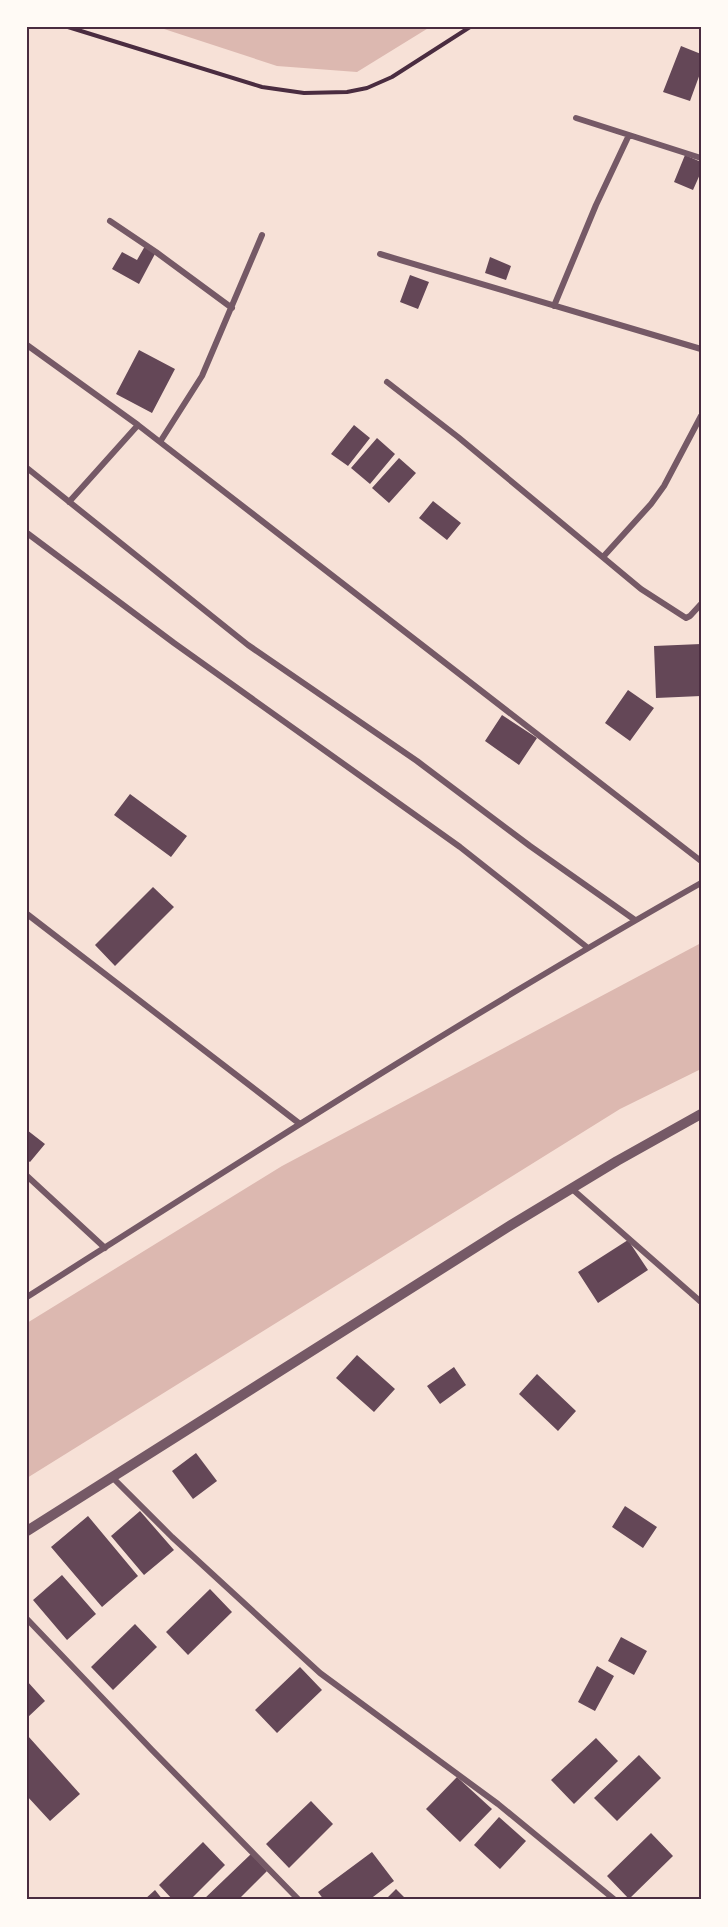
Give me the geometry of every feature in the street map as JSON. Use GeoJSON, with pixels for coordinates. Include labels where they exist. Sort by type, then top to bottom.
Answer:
{"type":"FeatureCollection","features":[{"type":"Feature","properties":{"kind":"street"},"geometry":{"type":"LineString","coordinates":[[576,118],[701,158]]}},
{"type":"Feature","properties":{"kind":"street"},"geometry":{"type":"LineString","coordinates":[[554,306],[596,205],[629,135]]}},
{"type":"Feature","properties":{"kind":"street"},"geometry":{"type":"LineString","coordinates":[[110,221],[158,253],[232,308]]}},
{"type":"Feature","properties":{"kind":"street"},"geometry":{"type":"LineString","coordinates":[[160,442],[202,376],[262,235]]}},
{"type":"Feature","properties":{"kind":"street"},"geometry":{"type":"LineString","coordinates":[[380,254],[701,349]]}},
{"type":"Feature","properties":{"kind":"street"},"geometry":{"type":"LineString","coordinates":[[27,345],[138,425],[701,861]]}},
{"type":"Feature","properties":{"kind":"street"},"geometry":{"type":"LineString","coordinates":[[387,382],[458,437],[641,589],[686,618],[701,604]]}},
{"type":"Feature","properties":{"kind":"street"},"geometry":{"type":"LineString","coordinates":[[603,557],[651,504],[664,486],[701,416]]}},
{"type":"Feature","properties":{"kind":"street"},"geometry":{"type":"LineString","coordinates":[[69,502],[138,425]]}},
{"type":"Feature","properties":{"kind":"street"},"geometry":{"type":"LineString","coordinates":[[27,468],[248,645],[417,761],[530,846],[635,920]]}},
{"type":"Feature","properties":{"kind":"street"},"geometry":{"type":"LineString","coordinates":[[27,533],[174,643],[460,847],[588,948]]}},
{"type":"Feature","properties":{"kind":"street"},"geometry":{"type":"LineString","coordinates":[[27,1297],[300,1124],[588,948],[701,883]]}},
{"type":"Feature","properties":{"kind":"street"},"geometry":{"type":"LineString","coordinates":[[27,914],[300,1124]]}},
{"type":"Feature","properties":{"kind":"street"},"geometry":{"type":"LineString","coordinates":[[27,1531],[572,1188],[701,1114]]}},
{"type":"Feature","properties":{"kind":"street"},"geometry":{"type":"LineString","coordinates":[[27,1176],[105,1248]]}},
{"type":"Feature","properties":{"kind":"street"},"geometry":{"type":"LineString","coordinates":[[572,1188],[701,1302]]}},
{"type":"Feature","properties":{"kind":"street"},"geometry":{"type":"LineString","coordinates":[[112,1478],[172,1537],[320,1673],[498,1804],[615,1900]]}},
{"type":"Feature","properties":{"kind":"street"},"geometry":{"type":"LineString","coordinates":[[27,1619],[299,1900]]}},
{"type":"Feature","properties":{"kind":"path"},"geometry":{"type":"LineString","coordinates":[[68,27],[262,87],[304,93],[347,92],[367,88],[392,77],[470,27]]}},
{"type":"Feature","properties":{"kind":"shaded area"},"geometry":{"type":"Polygon","coordinates":[[[158,27],[430,27],[357,72],[277,66],[158,27]]]}},
{"type":"Feature","properties":{"kind":"shaded area"},"geometry":{"type":"Polygon","coordinates":[[[701,943],[701,1069],[620,1109],[27,1478],[27,1323],[282,1166],[701,943]]]}},
{"type":"Feature","properties":{"kind":"building"},"geometry":{"type":"Polygon","coordinates":[[[681,46],[701,54],[701,71],[690,101],[663,92],[681,46]]]}},
{"type":"Feature","properties":{"kind":"building"},"geometry":{"type":"Polygon","coordinates":[[[685,155],[701,162],[701,172],[693,190],[674,182],[685,155]]]}},
{"type":"Feature","properties":{"kind":"building"},"geometry":{"type":"Polygon","coordinates":[[[145,246],[156,252],[139,284],[112,269],[122,252],[137,260],[145,246]]]}},
{"type":"Feature","properties":{"kind":"building"},"geometry":{"type":"Polygon","coordinates":[[[490,257],[511,266],[506,280],[485,273],[490,257]]]}},
{"type":"Feature","properties":{"kind":"building"},"geometry":{"type":"Polygon","coordinates":[[[410,275],[429,282],[418,309],[400,302],[410,275]]]}},
{"type":"Feature","properties":{"kind":"building"},"geometry":{"type":"Polygon","coordinates":[[[139,350],[175,369],[152,413],[116,394],[139,350]]]}},
{"type":"Feature","properties":{"kind":"building"},"geometry":{"type":"Polygon","coordinates":[[[354,425],[370,438],[348,466],[331,454],[354,425]]]}},
{"type":"Feature","properties":{"kind":"building"},"geometry":{"type":"Polygon","coordinates":[[[377,438],[395,454],[370,484],[351,468],[377,438]]]}},
{"type":"Feature","properties":{"kind":"building"},"geometry":{"type":"Polygon","coordinates":[[[399,458],[416,473],[389,503],[372,488],[399,458]]]}},
{"type":"Feature","properties":{"kind":"building"},"geometry":{"type":"Polygon","coordinates":[[[433,501],[461,523],[447,540],[419,518],[433,501]]]}},
{"type":"Feature","properties":{"kind":"building"},"geometry":{"type":"Polygon","coordinates":[[[701,644],[701,696],[656,698],[654,646],[701,644]]]}},
{"type":"Feature","properties":{"kind":"building"},"geometry":{"type":"Polygon","coordinates":[[[628,690],[654,708],[630,741],[605,723],[628,690]]]}},
{"type":"Feature","properties":{"kind":"building"},"geometry":{"type":"Polygon","coordinates":[[[502,715],[537,738],[519,765],[485,741],[502,715]]]}},
{"type":"Feature","properties":{"kind":"building"},"geometry":{"type":"Polygon","coordinates":[[[130,794],[187,836],[171,857],[114,815],[130,794]]]}},
{"type":"Feature","properties":{"kind":"building"},"geometry":{"type":"Polygon","coordinates":[[[153,887],[174,907],[115,966],[95,945],[153,887]]]}},
{"type":"Feature","properties":{"kind":"building"},"geometry":{"type":"Polygon","coordinates":[[[27,1130],[45,1144],[30,1162],[27,1160],[27,1130]]]}},
{"type":"Feature","properties":{"kind":"building"},"geometry":{"type":"Polygon","coordinates":[[[628,1240],[648,1270],[598,1303],[578,1272],[628,1240]]]}},
{"type":"Feature","properties":{"kind":"building"},"geometry":{"type":"Polygon","coordinates":[[[357,1355],[395,1389],[374,1412],[336,1378],[357,1355]]]}},
{"type":"Feature","properties":{"kind":"building"},"geometry":{"type":"Polygon","coordinates":[[[454,1367],[466,1385],[440,1404],[427,1386],[454,1367]]]}},
{"type":"Feature","properties":{"kind":"building"},"geometry":{"type":"Polygon","coordinates":[[[537,1374],[576,1411],[558,1431],[519,1394],[537,1374]]]}},
{"type":"Feature","properties":{"kind":"building"},"geometry":{"type":"Polygon","coordinates":[[[196,1453],[217,1481],[193,1499],[172,1471],[196,1453]]]}},
{"type":"Feature","properties":{"kind":"building"},"geometry":{"type":"Polygon","coordinates":[[[625,1506],[657,1527],[643,1548],[612,1527],[625,1506]]]}},
{"type":"Feature","properties":{"kind":"building"},"geometry":{"type":"Polygon","coordinates":[[[140,1511],[174,1550],[144,1575],[111,1536],[140,1511]]]}},
{"type":"Feature","properties":{"kind":"building"},"geometry":{"type":"Polygon","coordinates":[[[88,1516],[138,1576],[102,1607],[51,1547],[88,1516]]]}},
{"type":"Feature","properties":{"kind":"building"},"geometry":{"type":"Polygon","coordinates":[[[62,1575],[96,1614],[67,1640],[33,1600],[62,1575]]]}},
{"type":"Feature","properties":{"kind":"building"},"geometry":{"type":"Polygon","coordinates":[[[210,1589],[232,1612],[188,1655],[166,1632],[210,1589]]]}},
{"type":"Feature","properties":{"kind":"building"},"geometry":{"type":"Polygon","coordinates":[[[135,1624],[157,1647],[113,1690],[91,1667],[135,1624]]]}},
{"type":"Feature","properties":{"kind":"building"},"geometry":{"type":"Polygon","coordinates":[[[621,1637],[647,1651],[634,1675],[608,1661],[621,1637]]]}},
{"type":"Feature","properties":{"kind":"building"},"geometry":{"type":"Polygon","coordinates":[[[597,1666],[614,1676],[595,1711],[578,1702],[597,1666]]]}},
{"type":"Feature","properties":{"kind":"building"},"geometry":{"type":"Polygon","coordinates":[[[300,1667],[322,1690],[277,1733],[255,1710],[300,1667]]]}},
{"type":"Feature","properties":{"kind":"building"},"geometry":{"type":"Polygon","coordinates":[[[27,1681],[45,1701],[27,1718],[27,1681]]]}},
{"type":"Feature","properties":{"kind":"building"},"geometry":{"type":"Polygon","coordinates":[[[28,1736],[80,1794],[50,1821],[27,1796],[28,1736]]]}},
{"type":"Feature","properties":{"kind":"building"},"geometry":{"type":"Polygon","coordinates":[[[596,1738],[618,1761],[574,1804],[551,1780],[596,1738]]]}},
{"type":"Feature","properties":{"kind":"building"},"geometry":{"type":"Polygon","coordinates":[[[639,1755],[661,1778],[617,1821],[594,1798],[639,1755]]]}},
{"type":"Feature","properties":{"kind":"building"},"geometry":{"type":"Polygon","coordinates":[[[457,1777],[492,1809],[460,1842],[426,1809],[457,1777]]]}},
{"type":"Feature","properties":{"kind":"building"},"geometry":{"type":"Polygon","coordinates":[[[311,1801],[333,1824],[289,1868],[266,1844],[311,1801]]]}},
{"type":"Feature","properties":{"kind":"building"},"geometry":{"type":"Polygon","coordinates":[[[499,1817],[526,1841],[500,1869],[474,1845],[499,1817]]]}},
{"type":"Feature","properties":{"kind":"building"},"geometry":{"type":"Polygon","coordinates":[[[651,1833],[673,1856],[629,1899],[607,1876],[651,1833]]]}},
{"type":"Feature","properties":{"kind":"building"},"geometry":{"type":"Polygon","coordinates":[[[203,1842],[225,1865],[190,1900],[173,1900],[159,1885],[203,1842]]]}},
{"type":"Feature","properties":{"kind":"building"},"geometry":{"type":"Polygon","coordinates":[[[372,1852],[394,1881],[369,1900],[324,1900],[318,1892],[372,1852]]]}},
{"type":"Feature","properties":{"kind":"building"},"geometry":{"type":"Polygon","coordinates":[[[251,1854],[267,1871],[238,1900],[203,1900],[251,1854]]]}},
{"type":"Feature","properties":{"kind":"building"},"geometry":{"type":"Polygon","coordinates":[[[396,1889],[407,1900],[385,1900],[396,1889]]]}},
{"type":"Feature","properties":{"kind":"building"},"geometry":{"type":"Polygon","coordinates":[[[155,1890],[163,1900],[144,1900],[155,1890]]]}}]}
